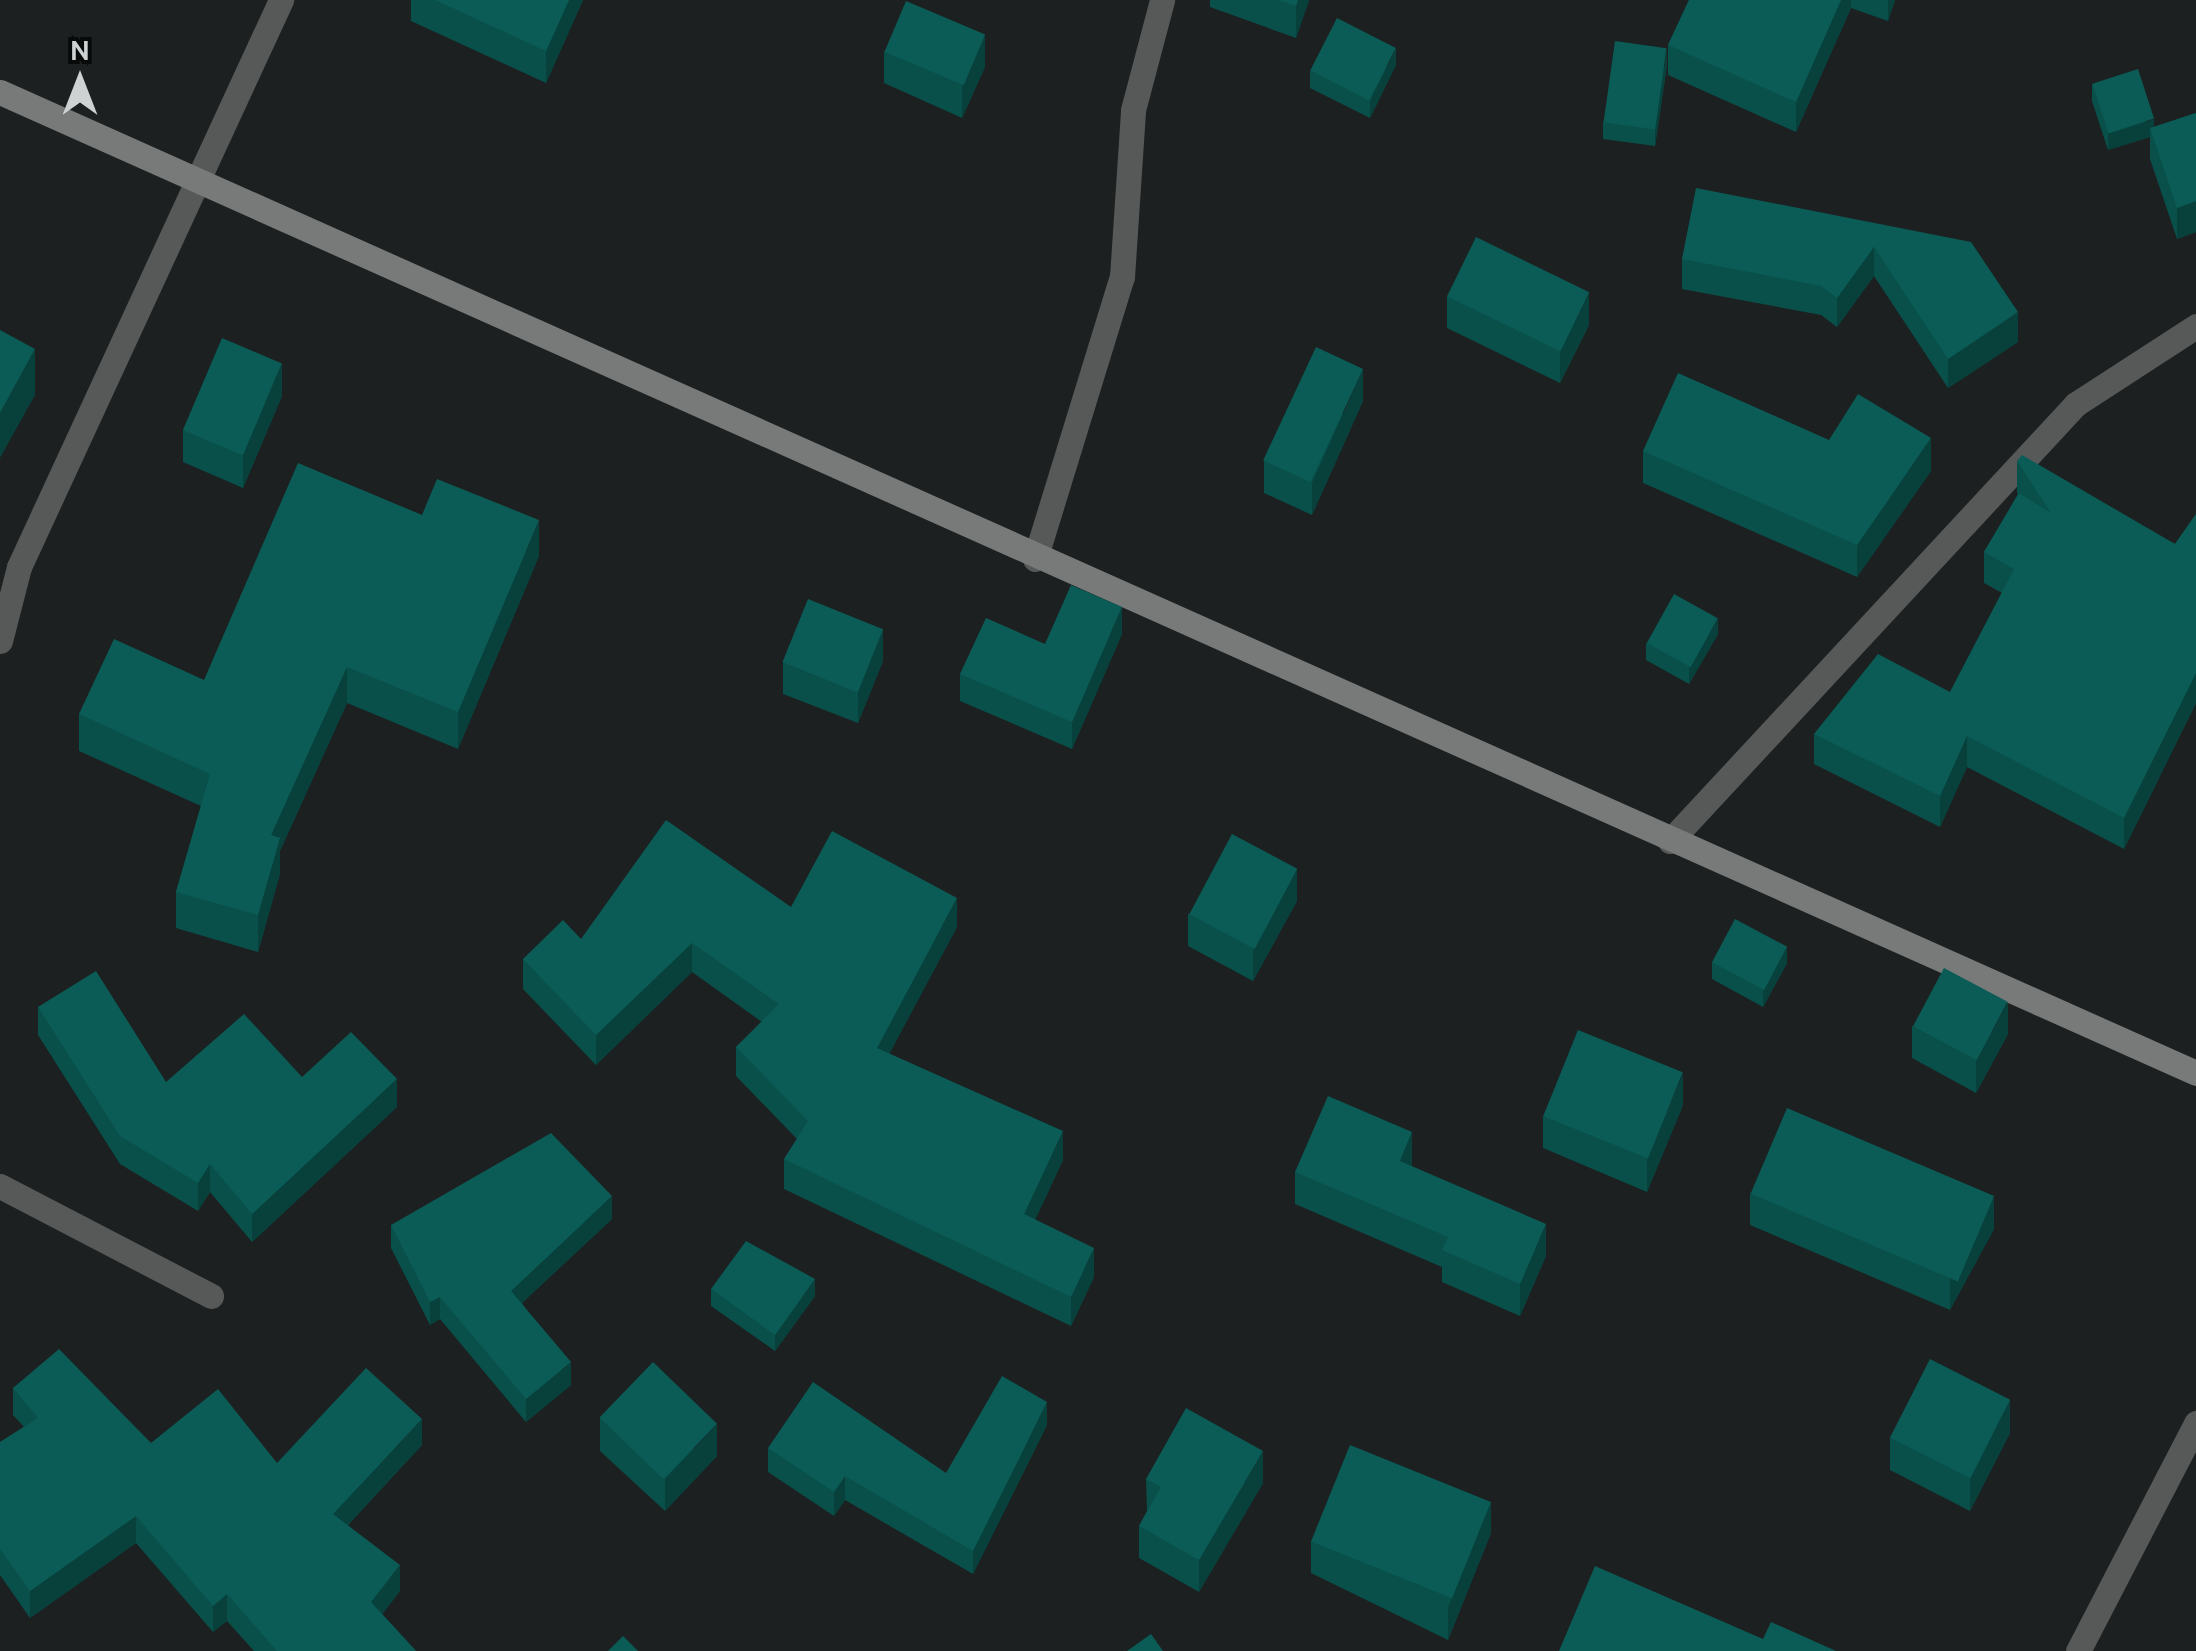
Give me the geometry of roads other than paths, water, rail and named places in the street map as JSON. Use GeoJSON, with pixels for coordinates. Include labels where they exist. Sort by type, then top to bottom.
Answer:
{"type":"FeatureCollection","features":[{"type":"Feature","properties":{"kind":"street"},"geometry":{"type":"LineString","coordinates":[[0,641],[19,567],[281,0]]}},
{"type":"Feature","properties":{"kind":"street"},"geometry":{"type":"LineString","coordinates":[[1034,560],[1122,277],[1133,110],[1162,0]]}},
{"type":"Feature","properties":{"kind":"street"},"geometry":{"type":"LineString","coordinates":[[0,92],[1034,560],[2196,1074]]}},
{"type":"Feature","properties":{"kind":"street"},"geometry":{"type":"LineString","coordinates":[[1670,840],[2076,404],[2196,326]]}},
{"type":"Feature","properties":{"kind":"street"},"geometry":{"type":"LineString","coordinates":[[0,1186],[211,1296]]}},
{"type":"Feature","properties":{"kind":"street"},"geometry":{"type":"LineString","coordinates":[[2078,1651],[2196,1423]]}}]}
